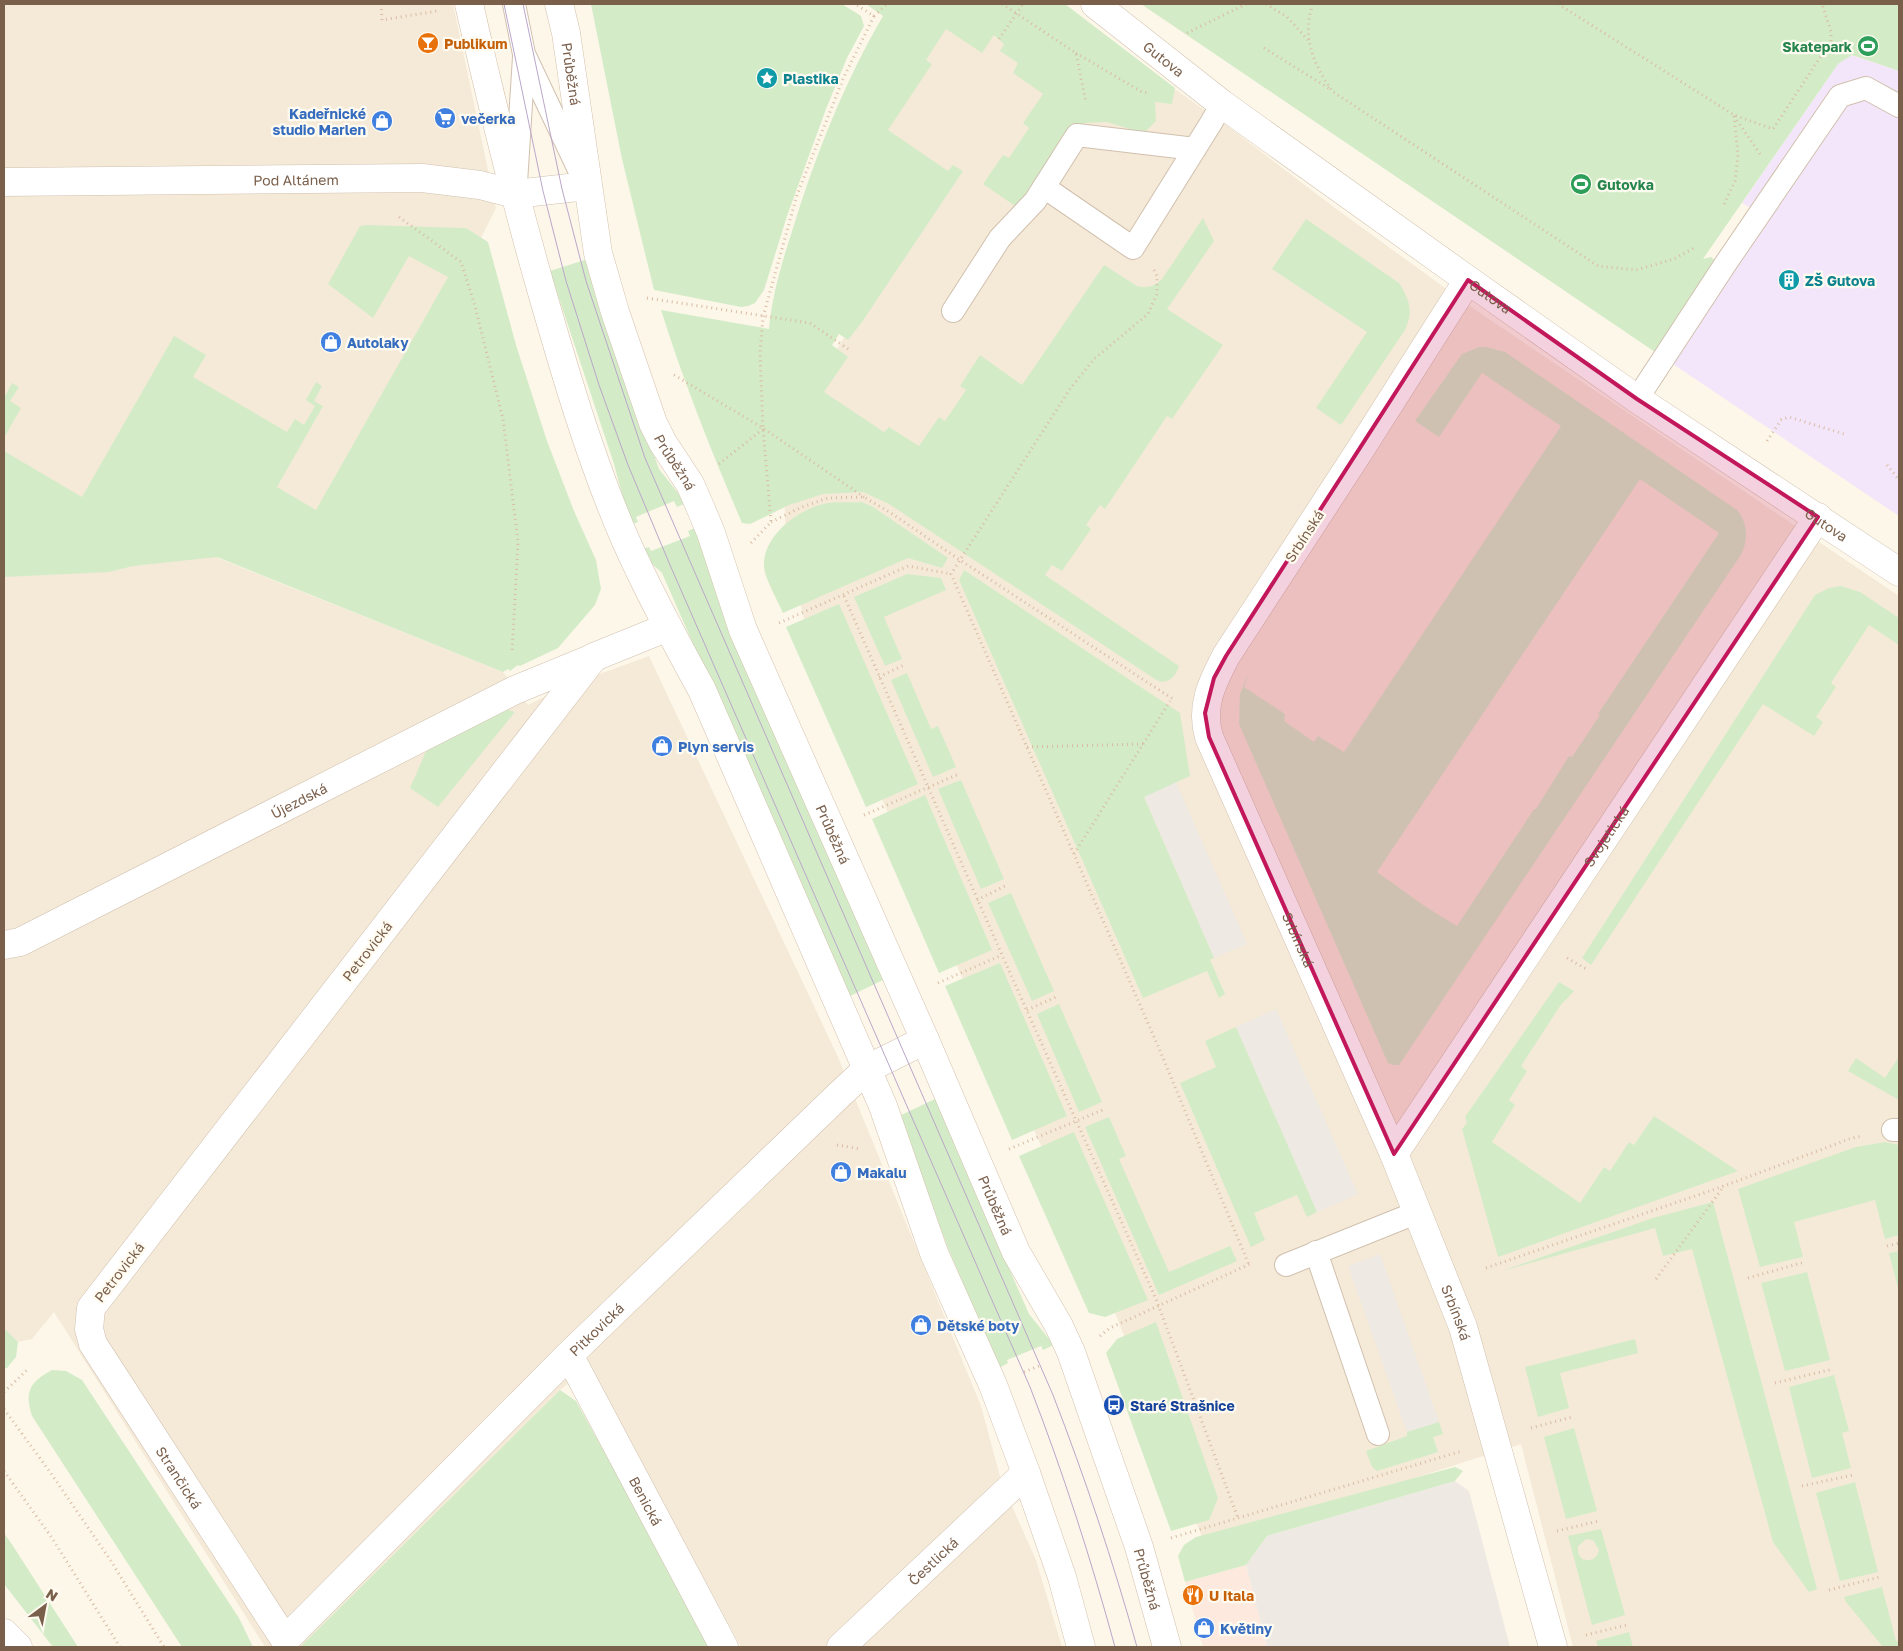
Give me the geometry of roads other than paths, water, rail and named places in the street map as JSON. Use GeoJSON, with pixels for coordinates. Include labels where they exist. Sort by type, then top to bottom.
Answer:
{"type":"FeatureCollection","features":[{"type":"Feature","properties":{"kind":"street"},"geometry":{"type":"LineString","coordinates":[[470,4],[515,194],[567,382],[599,473],[626,540],[668,627],[702,690],[868,1069],[883,1106],[934,1253],[993,1385],[1026,1473],[1062,1577],[1081,1647]]}},
{"type":"Feature","properties":{"kind":"street","name":"Průběžná"},"geometry":{"type":"LineString","coordinates":[[559,4],[566,33],[598,253],[653,424],[690,484],[702,509],[743,630],[925,1040],[1016,1252],[1059,1326],[1071,1352],[1139,1547],[1167,1647]]}},
{"type":"Feature","properties":{"kind":"street","name":"Gutova"},"geometry":{"type":"LineString","coordinates":[[1095,4],[1222,104],[1468,280],[1638,399],[1899,572]]}},
{"type":"Feature","properties":{"kind":"street","name":"Pod Altánem"},"geometry":{"type":"LineString","coordinates":[[4,182],[422,178],[480,185],[515,194],[587,186]]}},
{"type":"Feature","properties":{"kind":"street","name":"Srbínská"},"geometry":{"type":"LineString","coordinates":[[1468,280],[1226,656],[1214,678],[1205,713],[1209,737],[1394,1154],[1464,1328],[1553,1647]]}},
{"type":"Feature","properties":{"kind":"street","name":"Svojetická"},"geometry":{"type":"LineString","coordinates":[[1394,1154],[1818,517]]}},
{"type":"Feature","properties":{"kind":"street"},"geometry":{"type":"LineString","coordinates":[[594,657],[668,627]]}},
{"type":"Feature","properties":{"kind":"street","name":"Újezdská"},"geometry":{"type":"LineString","coordinates":[[4,945],[20,942],[515,690],[594,657]]}},
{"type":"Feature","properties":{"kind":"street","name":"Petrovická"},"geometry":{"type":"LineString","coordinates":[[91,1308],[594,657]]}},
{"type":"Feature","properties":{"kind":"street","name":"Pitkovická"},"geometry":{"type":"LineString","coordinates":[[285,1640],[569,1355],[868,1069],[925,1040]]}},
{"type":"Feature","properties":{"kind":"street","name":"Strančická"},"geometry":{"type":"LineString","coordinates":[[91,1308],[89,1329],[93,1344],[285,1640]]}},
{"type":"Feature","properties":{"kind":"street","name":"Benická"},"geometry":{"type":"LineString","coordinates":[[569,1355],[724,1647]]}},
{"type":"Feature","properties":{"kind":"street","name":"Čestlická"},"geometry":{"type":"LineString","coordinates":[[840,1647],[1026,1473]]}},
{"type":"Feature","properties":{"kind":"street"},"geometry":{"type":"LineString","coordinates":[[4,1633],[18,1647]]}},
{"type":"Feature","properties":{"kind":"lane"},"geometry":{"type":"LineString","coordinates":[[514,4],[524,54],[587,186]]}},
{"type":"Feature","properties":{"kind":"lane"},"geometry":{"type":"LineString","coordinates":[[515,194],[524,54]]}},
{"type":"Feature","properties":{"kind":"lane"},"geometry":{"type":"LineString","coordinates":[[1638,399],[1726,263],[1840,96],[1866,88],[1899,106]]}},
{"type":"Feature","properties":{"kind":"lane"},"geometry":{"type":"LineString","coordinates":[[1044,187],[1134,248],[1222,104]]}},
{"type":"Feature","properties":{"kind":"lane"},"geometry":{"type":"LineString","coordinates":[[953,312],[1000,238],[1035,200],[1077,135],[1195,149]]}},
{"type":"Feature","properties":{"kind":"lane"},"geometry":{"type":"LineString","coordinates":[[1286,1265],[1418,1212]]}},
{"type":"Feature","properties":{"kind":"lane"},"geometry":{"type":"LineString","coordinates":[[1316,1252],[1378,1434]]}},
{"type":"Feature","properties":{"kind":"tram line"},"geometry":{"type":"LineString","coordinates":[[504,4],[543,191],[566,281],[599,385],[628,465],[1030,1387],[1076,1516],[1115,1647]]}},
{"type":"Feature","properties":{"kind":"tram line"},"geometry":{"type":"LineString","coordinates":[[523,4],[562,189],[586,281],[645,458],[1053,1395],[1098,1520],[1137,1647]]}},
{"type":"Feature","properties":{"kind":"place","name":"Publikum"},"geometry":{"type":"Point","coordinates":[428,43]}},
{"type":"Feature","properties":{"kind":"place","name":"Skatepark"},"geometry":{"type":"Point","coordinates":[1868,46]}},
{"type":"Feature","properties":{"kind":"place","name":"Plastika"},"geometry":{"type":"Point","coordinates":[767,78]}},
{"type":"Feature","properties":{"kind":"place","name":"večerka"},"geometry":{"type":"Point","coordinates":[445,118]}},
{"type":"Feature","properties":{"kind":"place","name":"Kadeřnické studio Marlen"},"geometry":{"type":"Point","coordinates":[382,121]}},
{"type":"Feature","properties":{"kind":"place","name":"Gutovka"},"geometry":{"type":"Point","coordinates":[1581,184]}},
{"type":"Feature","properties":{"kind":"place","name":"ZŠ Gutova"},"geometry":{"type":"Point","coordinates":[1789,280]}},
{"type":"Feature","properties":{"kind":"place","name":"Autolaky"},"geometry":{"type":"Point","coordinates":[331,342]}},
{"type":"Feature","properties":{"kind":"place","name":"Plyn servis"},"geometry":{"type":"Point","coordinates":[662,746]}},
{"type":"Feature","properties":{"kind":"place","name":"Makalu"},"geometry":{"type":"Point","coordinates":[841,1172]}},
{"type":"Feature","properties":{"kind":"place","name":"Dětské boty"},"geometry":{"type":"Point","coordinates":[921,1325]}},
{"type":"Feature","properties":{"kind":"place","name":"Staré Strašnice"},"geometry":{"type":"Point","coordinates":[1114,1405]}},
{"type":"Feature","properties":{"kind":"place","name":"U Itala"},"geometry":{"type":"Point","coordinates":[1193,1595]}},
{"type":"Feature","properties":{"kind":"place","name":"Květiny"},"geometry":{"type":"Point","coordinates":[1204,1628]}}]}
